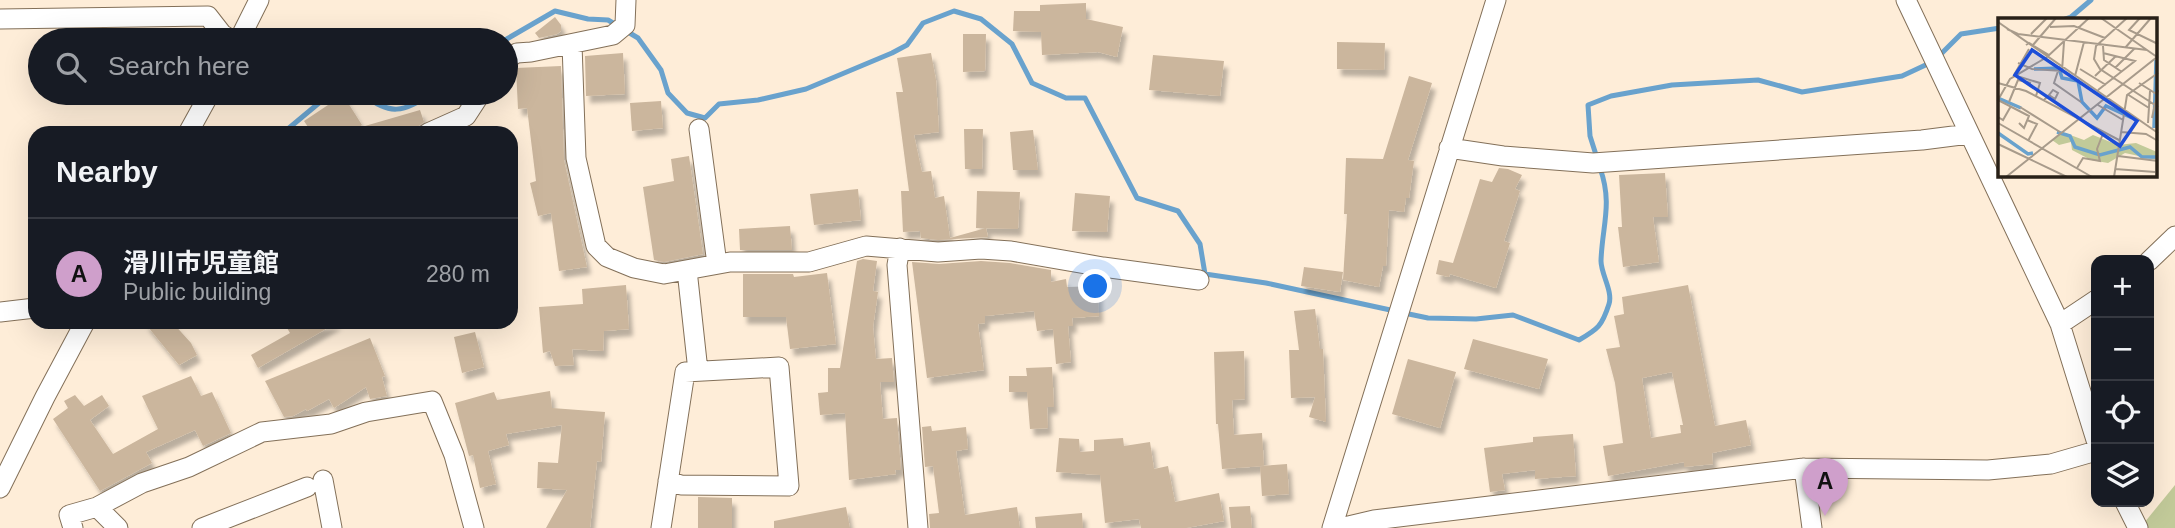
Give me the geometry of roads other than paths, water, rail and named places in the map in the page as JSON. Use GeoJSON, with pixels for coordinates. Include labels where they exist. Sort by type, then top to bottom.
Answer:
{"type":"FeatureCollection","features":[{"type":"Feature","properties":{"kind":"street"},"geometry":{"type":"LineString","coordinates":[[245,28],[259,0]]}},
{"type":"Feature","properties":{"kind":"street"},"geometry":{"type":"LineString","coordinates":[[518,53],[613,35],[625,25],[626,0]]}},
{"type":"Feature","properties":{"kind":"street"},"geometry":{"type":"LineString","coordinates":[[1332,528],[1496,0]]}},
{"type":"Feature","properties":{"kind":"street"},"geometry":{"type":"LineString","coordinates":[[1906,0],[2060,324],[2091,424]]}},
{"type":"Feature","properties":{"kind":"street"},"geometry":{"type":"LineString","coordinates":[[0,19],[208,16],[217,28]]}},
{"type":"Feature","properties":{"kind":"street"},"geometry":{"type":"LineString","coordinates":[[572,44],[576,158],[596,246],[607,257],[634,268],[664,274],[730,262],[809,262],[866,246],[938,252],[981,249],[1011,251],[1199,280]]}},
{"type":"Feature","properties":{"kind":"street"},"geometry":{"type":"LineString","coordinates":[[192,126],[203,105]]}},
{"type":"Feature","properties":{"kind":"street"},"geometry":{"type":"LineString","coordinates":[[444,126],[466,116],[473,105]]}},
{"type":"Feature","properties":{"kind":"street"},"geometry":{"type":"LineString","coordinates":[[699,129],[717,264]]}},
{"type":"Feature","properties":{"kind":"street"},"geometry":{"type":"LineString","coordinates":[[1449,149],[1593,163],[1922,141],[1969,134]]}},
{"type":"Feature","properties":{"kind":"street"},"geometry":{"type":"LineString","coordinates":[[2154,256],[2175,236]]}},
{"type":"Feature","properties":{"kind":"street"},"geometry":{"type":"LineString","coordinates":[[900,248],[897,265],[918,528]]}},
{"type":"Feature","properties":{"kind":"street"},"geometry":{"type":"LineString","coordinates":[[687,270],[698,372]]}},
{"type":"Feature","properties":{"kind":"street"},"geometry":{"type":"LineString","coordinates":[[2060,324],[2091,303]]}},
{"type":"Feature","properties":{"kind":"street"},"geometry":{"type":"LineString","coordinates":[[0,312],[28,309]]}},
{"type":"Feature","properties":{"kind":"street"},"geometry":{"type":"LineString","coordinates":[[0,488],[81,329]]}},
{"type":"Feature","properties":{"kind":"street"},"geometry":{"type":"LineString","coordinates":[[661,528],[668,481],[685,372],[779,367],[789,486],[681,485],[668,481]]}},
{"type":"Feature","properties":{"kind":"street"},"geometry":{"type":"LineString","coordinates":[[73,528],[69,515],[97,507],[142,483],[189,467],[262,432],[331,424],[366,412],[432,401],[454,455],[474,528]]}},
{"type":"Feature","properties":{"kind":"street"},"geometry":{"type":"LineString","coordinates":[[1340,528],[1374,520],[1804,468],[1988,471],[2052,464],[2091,452]]}},
{"type":"Feature","properties":{"kind":"street"},"geometry":{"type":"LineString","coordinates":[[1804,468],[1812,528]]}},
{"type":"Feature","properties":{"kind":"street"},"geometry":{"type":"LineString","coordinates":[[202,528],[315,484],[332,528]]}},
{"type":"Feature","properties":{"kind":"street"},"geometry":{"type":"LineString","coordinates":[[97,507],[118,528]]}},
{"type":"Feature","properties":{"kind":"street"},"geometry":{"type":"LineString","coordinates":[[2128,507],[2138,528]]}},
{"type":"Feature","properties":{"kind":"waterway"},"geometry":{"type":"LineString","coordinates":[[2068,18],[2091,0]]}},
{"type":"Feature","properties":{"kind":"waterway"},"geometry":{"type":"LineString","coordinates":[[518,32],[555,11],[588,19],[608,20],[638,38],[661,70],[668,93],[687,113],[705,118],[719,104],[758,100],[806,89],[892,53],[907,45],[923,23],[954,11],[981,19],[1012,44],[1032,83],[1066,98],[1085,98],[1137,198],[1178,211],[1200,244],[1205,274],[1266,283],[1395,311]]}},
{"type":"Feature","properties":{"kind":"waterway"},"geometry":{"type":"LineString","coordinates":[[1939,56],[1961,34],[1998,28]]}},
{"type":"Feature","properties":{"kind":"waterway"},"geometry":{"type":"LineString","coordinates":[[1597,158],[1590,136],[1588,105],[1611,96],[1672,85],[1758,80],[1802,92],[1902,76],[1932,62]]}},
{"type":"Feature","properties":{"kind":"waterway"},"geometry":{"type":"LineString","coordinates":[[291,126],[317,105]]}},
{"type":"Feature","properties":{"kind":"waterway"},"geometry":{"type":"LineString","coordinates":[[379,105],[389,109],[411,105]]}},
{"type":"Feature","properties":{"kind":"waterway"},"geometry":{"type":"LineString","coordinates":[[1404,313],[1428,318],[1476,319],[1513,315],[1579,340],[1591,333],[1601,322],[1610,299],[1601,261],[1606,193],[1600,168]]}},
{"type":"Feature","properties":{"kind":"place","name":"滑川市児童館"},"geometry":{"type":"Point","coordinates":[1825,516]}}]}
